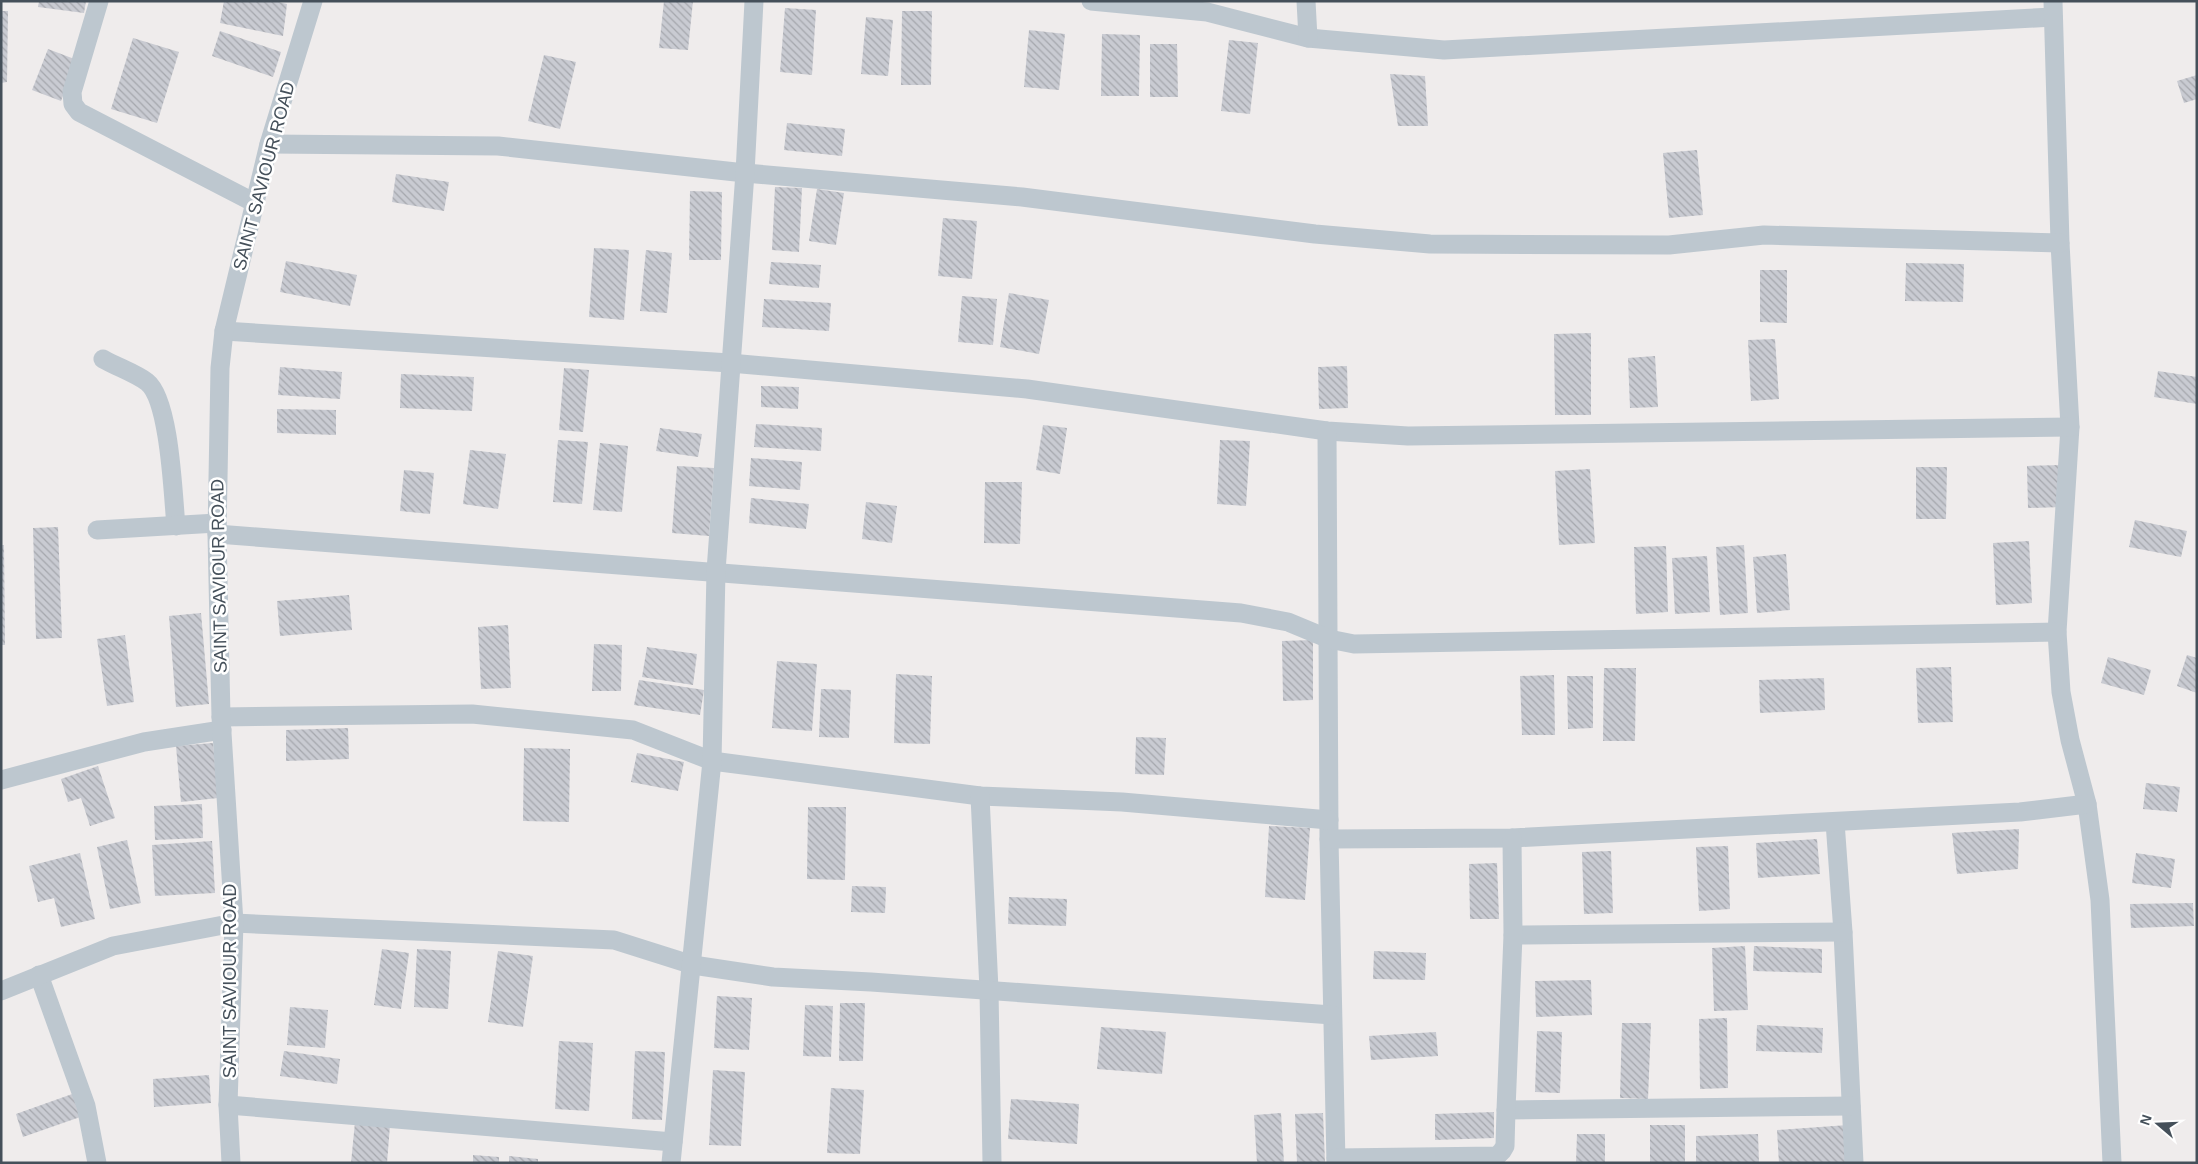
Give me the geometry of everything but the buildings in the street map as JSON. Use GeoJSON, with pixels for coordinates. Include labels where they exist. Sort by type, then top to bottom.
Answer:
{"type":"FeatureCollection","features":[{"type":"Feature","properties":{"kind":"street"},"geometry":{"type":"LineString","coordinates":[[99,1],[72,92],[73,104],[79,112],[255,203]]}},
{"type":"Feature","properties":{"kind":"street","name":"SAINT SAVIOUR ROAD"},"geometry":{"type":"LineString","coordinates":[[231,1163],[228,1105],[234,924],[221,724],[217,528],[220,368],[224,331],[269,144],[313,1]]}},
{"type":"Feature","properties":{"kind":"street"},"geometry":{"type":"LineString","coordinates":[[672,1163],[712,761],[716,571],[745,173],[754,1]]}},
{"type":"Feature","properties":{"kind":"street"},"geometry":{"type":"LineString","coordinates":[[1091,1],[1207,12],[1308,38],[1444,50],[2053,9],[2060,243],[2070,427],[2057,632],[2061,692],[2070,740],[2087,804],[2100,900],[2112,1163]]}},
{"type":"Feature","properties":{"kind":"street"},"geometry":{"type":"LineString","coordinates":[[1306,1],[1308,38]]}},
{"type":"Feature","properties":{"kind":"street"},"geometry":{"type":"LineString","coordinates":[[269,144],[498,146],[745,173],[1022,197],[1315,234],[1430,244],[1669,245],[1764,236],[2060,243]]}},
{"type":"Feature","properties":{"kind":"street"},"geometry":{"type":"LineString","coordinates":[[224,331],[730,363],[1027,389],[1327,431],[1408,436],[2070,427]]}},
{"type":"Feature","properties":{"kind":"street"},"geometry":{"type":"LineString","coordinates":[[103,359],[148,383],[159,401],[165,423],[176,526]]}},
{"type":"Feature","properties":{"kind":"street"},"geometry":{"type":"LineString","coordinates":[[1327,431],[1329,839],[1336,1160],[1497,1156],[1505,1146],[1513,935],[1512,838]]}},
{"type":"Feature","properties":{"kind":"street"},"geometry":{"type":"LineString","coordinates":[[97,530],[176,526],[217,528],[716,571],[1241,613],[1288,622],[1329,639],[1354,644],[2057,632]]}},
{"type":"Feature","properties":{"kind":"street"},"geometry":{"type":"LineString","coordinates":[[1,780],[144,742],[221,724],[472,714],[633,730],[712,761],[980,796],[1122,802],[1329,820]]}},
{"type":"Feature","properties":{"kind":"street"},"geometry":{"type":"LineString","coordinates":[[980,796],[988,990],[992,1163]]}},
{"type":"Feature","properties":{"kind":"street"},"geometry":{"type":"LineString","coordinates":[[1329,839],[1512,838],[2020,812],[2087,804]]}},
{"type":"Feature","properties":{"kind":"street"},"geometry":{"type":"LineString","coordinates":[[1835,822],[1843,932],[1854,1163]]}},
{"type":"Feature","properties":{"kind":"street"},"geometry":{"type":"LineString","coordinates":[[1,991],[113,946],[234,924],[614,940],[693,965],[774,977],[988,990],[1332,1015]]}},
{"type":"Feature","properties":{"kind":"street"},"geometry":{"type":"LineString","coordinates":[[1513,935],[1843,932]]}},
{"type":"Feature","properties":{"kind":"street"},"geometry":{"type":"LineString","coordinates":[[39,975],[86,1106],[97,1163]]}},
{"type":"Feature","properties":{"kind":"street"},"geometry":{"type":"LineString","coordinates":[[228,1105],[673,1142]]}},
{"type":"Feature","properties":{"kind":"street"},"geometry":{"type":"LineString","coordinates":[[1506,1110],[1851,1106]]}}]}
